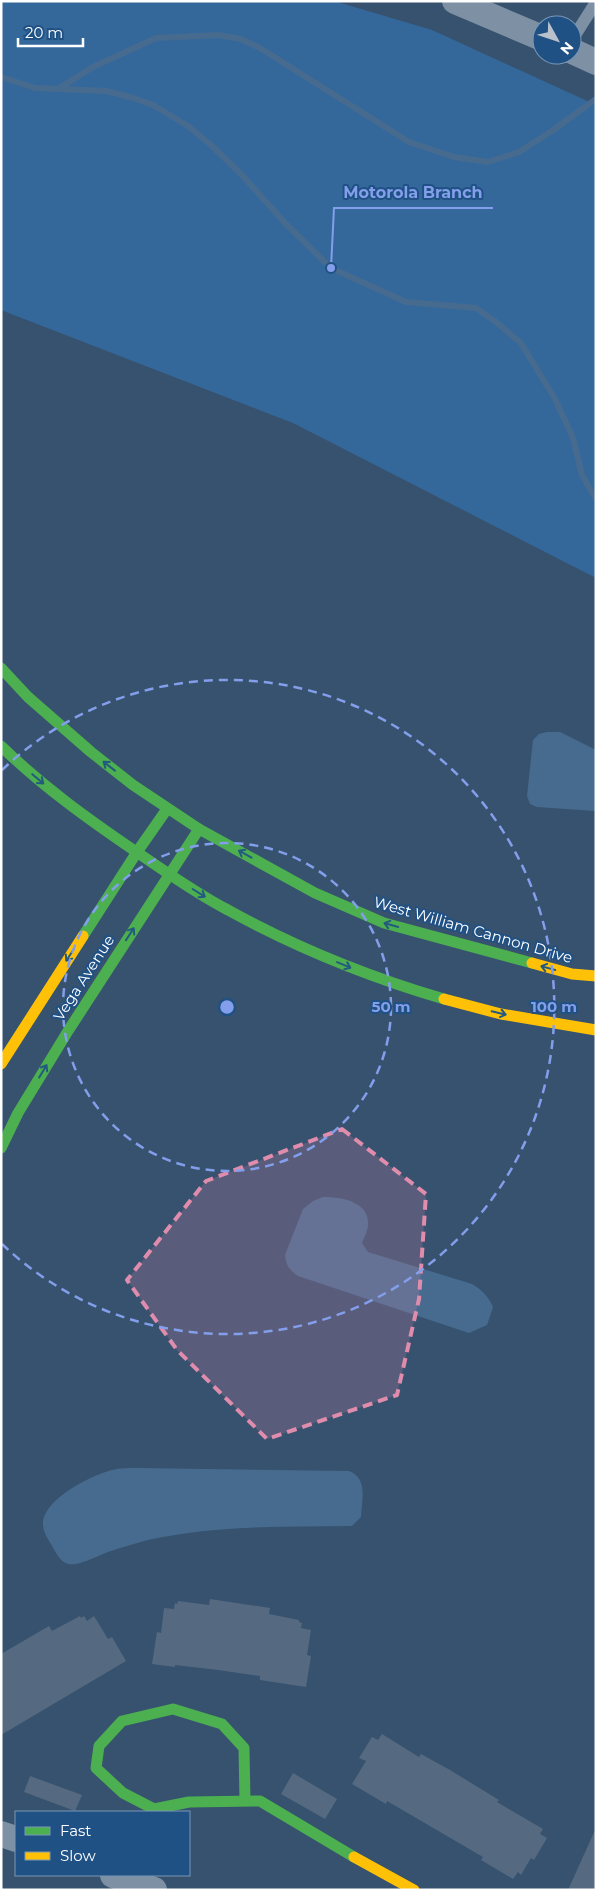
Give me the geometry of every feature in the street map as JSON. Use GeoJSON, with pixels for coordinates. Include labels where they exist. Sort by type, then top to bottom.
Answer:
{"type":"FeatureCollection","features":[{"type":"Feature","properties":{"kind":"main road","name":"West William Cannon Drive"},"geometry":{"type":"LineString","coordinates":[[1,668],[28,697],[91,752],[167,809],[199,829],[315,893],[384,923],[572,974],[596,976]]}},
{"type":"Feature","properties":{"kind":"main road"},"geometry":{"type":"LineString","coordinates":[[1,746],[45,785],[102,830],[170,875],[228,910],[283,939],[355,970],[437,998],[556,1025],[596,1030]]}},
{"type":"Feature","properties":{"kind":"main road","name":"Vega Avenue"},"geometry":{"type":"LineString","coordinates":[[1,1064],[137,852],[167,809]]}},
{"type":"Feature","properties":{"kind":"main road","name":"Vega Avenue"},"geometry":{"type":"LineString","coordinates":[[1,1148],[18,1113],[63,1038],[199,829]]}},
{"type":"Feature","properties":{"kind":"main road"},"geometry":{"type":"LineString","coordinates":[[245,1801],[244,1748],[222,1724],[173,1709],[122,1721],[99,1746],[96,1768],[122,1793],[154,1809],[188,1802],[260,1801],[376,1870],[414,1890]]}},
{"type":"Feature","properties":{"kind":"street"},"geometry":{"type":"LineString","coordinates":[[455,1],[532,34]]}},
{"type":"Feature","properties":{"kind":"street"},"geometry":{"type":"LineString","coordinates":[[582,56],[596,62]]}},
{"type":"Feature","properties":{"kind":"street"},"geometry":{"type":"LineString","coordinates":[[1,1834],[15,1839]]}},
{"type":"Feature","properties":{"kind":"street"},"geometry":{"type":"LineString","coordinates":[[116,1876],[154,1890]]}},
{"type":"Feature","properties":{"kind":"lane"},"geometry":{"type":"LineString","coordinates":[[582,24],[596,2]]}},
{"type":"Feature","properties":{"kind":"highlighted area"},"geometry":{"type":"Polygon","coordinates":[[[342,1129],[426,1194],[419,1299],[397,1395],[267,1439],[177,1350],[127,1280],[206,1181],[342,1129]]]}},
{"type":"Feature","properties":{"kind":"shaded area"},"geometry":{"type":"Polygon","coordinates":[[[1,1],[334,1],[432,30],[596,105],[596,578],[293,423],[1,310],[1,1]]]}},
{"type":"Feature","properties":{"kind":"shaded area"},"geometry":{"type":"Polygon","coordinates":[[[560,732],[596,750],[595,811],[537,807],[530,804],[527,796],[533,740],[539,734],[560,732]]]}},
{"type":"Feature","properties":{"kind":"shaded area"},"geometry":{"type":"Polygon","coordinates":[[[323,1197],[353,1202],[364,1210],[368,1225],[362,1243],[368,1252],[472,1284],[479,1289],[487,1296],[493,1307],[487,1325],[469,1333],[295,1274],[287,1265],[285,1255],[303,1209],[313,1201],[323,1197]]]}},
{"type":"Feature","properties":{"kind":"shaded area"},"geometry":{"type":"Polygon","coordinates":[[[115,1469],[349,1471],[355,1474],[361,1484],[363,1497],[361,1517],[352,1526],[224,1529],[173,1535],[130,1545],[78,1564],[68,1564],[63,1561],[56,1553],[44,1529],[45,1515],[51,1506],[70,1490],[93,1477],[115,1469]]]}},
{"type":"Feature","properties":{"kind":"building"},"geometry":{"type":"Polygon","coordinates":[[[210,1599],[270,1608],[269,1614],[299,1620],[302,1623],[301,1628],[311,1630],[307,1655],[311,1656],[306,1687],[260,1680],[260,1676],[175,1665],[175,1667],[152,1664],[157,1632],[161,1633],[164,1608],[174,1609],[175,1603],[177,1604],[178,1601],[209,1605],[210,1599]]]}},
{"type":"Feature","properties":{"kind":"building"},"geometry":{"type":"Polygon","coordinates":[[[80,1616],[81,1618],[84,1616],[87,1621],[94,1616],[108,1639],[112,1637],[126,1661],[1,1735],[1,1654],[49,1626],[52,1631],[80,1616]]]}},
{"type":"Feature","properties":{"kind":"building"},"geometry":{"type":"Polygon","coordinates":[[[382,1734],[419,1757],[421,1754],[450,1770],[499,1800],[497,1802],[543,1829],[540,1834],[547,1838],[534,1860],[531,1858],[521,1875],[518,1872],[513,1879],[481,1860],[483,1857],[387,1801],[386,1804],[352,1784],[366,1761],[359,1758],[372,1737],[378,1740],[382,1734]]]}},
{"type":"Feature","properties":{"kind":"building"},"geometry":{"type":"Polygon","coordinates":[[[293,1773],[337,1799],[325,1819],[281,1794],[293,1773]]]}},
{"type":"Feature","properties":{"kind":"building"},"geometry":{"type":"Polygon","coordinates":[[[30,1776],[82,1795],[75,1811],[24,1792],[30,1776]]]}},
{"type":"Feature","properties":{"kind":"building"},"geometry":{"type":"Polygon","coordinates":[[[596,1828],[596,1890],[568,1890],[596,1828]]]}},
{"type":"Feature","properties":{"kind":"waterway"},"geometry":{"type":"LineString","coordinates":[[58,89],[93,67],[156,38],[218,35],[241,39],[260,48],[409,142],[454,157],[488,162],[519,152],[596,99]]}},
{"type":"Feature","properties":{"kind":"waterway"},"geometry":{"type":"LineString","coordinates":[[1,77],[35,88],[106,91],[153,105],[188,126],[212,146],[331,268],[406,302],[476,308],[496,322],[521,343],[555,399],[573,438],[582,475],[596,499]]}},
{"type":"Feature","properties":{"kind":"traffic: fast"},"geometry":{"type":"LineString","coordinates":[[1,668],[28,697],[91,752],[133,785],[199,829],[315,893],[384,923],[532,963]]}},
{"type":"Feature","properties":{"kind":"traffic: fast"},"geometry":{"type":"LineString","coordinates":[[1,746],[49,788],[117,839],[216,903],[254,924],[307,949],[388,981],[444,999]]}},
{"type":"Feature","properties":{"kind":"traffic: fast"},"geometry":{"type":"LineString","coordinates":[[83,936],[167,809]]}},
{"type":"Feature","properties":{"kind":"traffic: fast"},"geometry":{"type":"LineString","coordinates":[[1,1148],[18,1113],[68,1031],[199,829]]}},
{"type":"Feature","properties":{"kind":"traffic: fast"},"geometry":{"type":"LineString","coordinates":[[245,1801],[244,1748],[222,1724],[173,1709],[122,1721],[99,1746],[96,1768],[123,1793],[154,1809],[189,1802],[260,1801],[354,1857]]}},
{"type":"Feature","properties":{"kind":"traffic: slow"},"geometry":{"type":"LineString","coordinates":[[1,1064],[83,936]]}},
{"type":"Feature","properties":{"kind":"traffic: slow"},"geometry":{"type":"LineString","coordinates":[[532,963],[572,974],[596,976]]}},
{"type":"Feature","properties":{"kind":"traffic: slow"},"geometry":{"type":"LineString","coordinates":[[444,999],[501,1014],[596,1030]]}},
{"type":"Feature","properties":{"kind":"traffic: slow"},"geometry":{"type":"LineString","coordinates":[[354,1857],[414,1890]]}},
{"type":"Feature","properties":{"kind":"place","name":"Motorola Branch"},"geometry":{"type":"Point","coordinates":[331,268]}}]}
